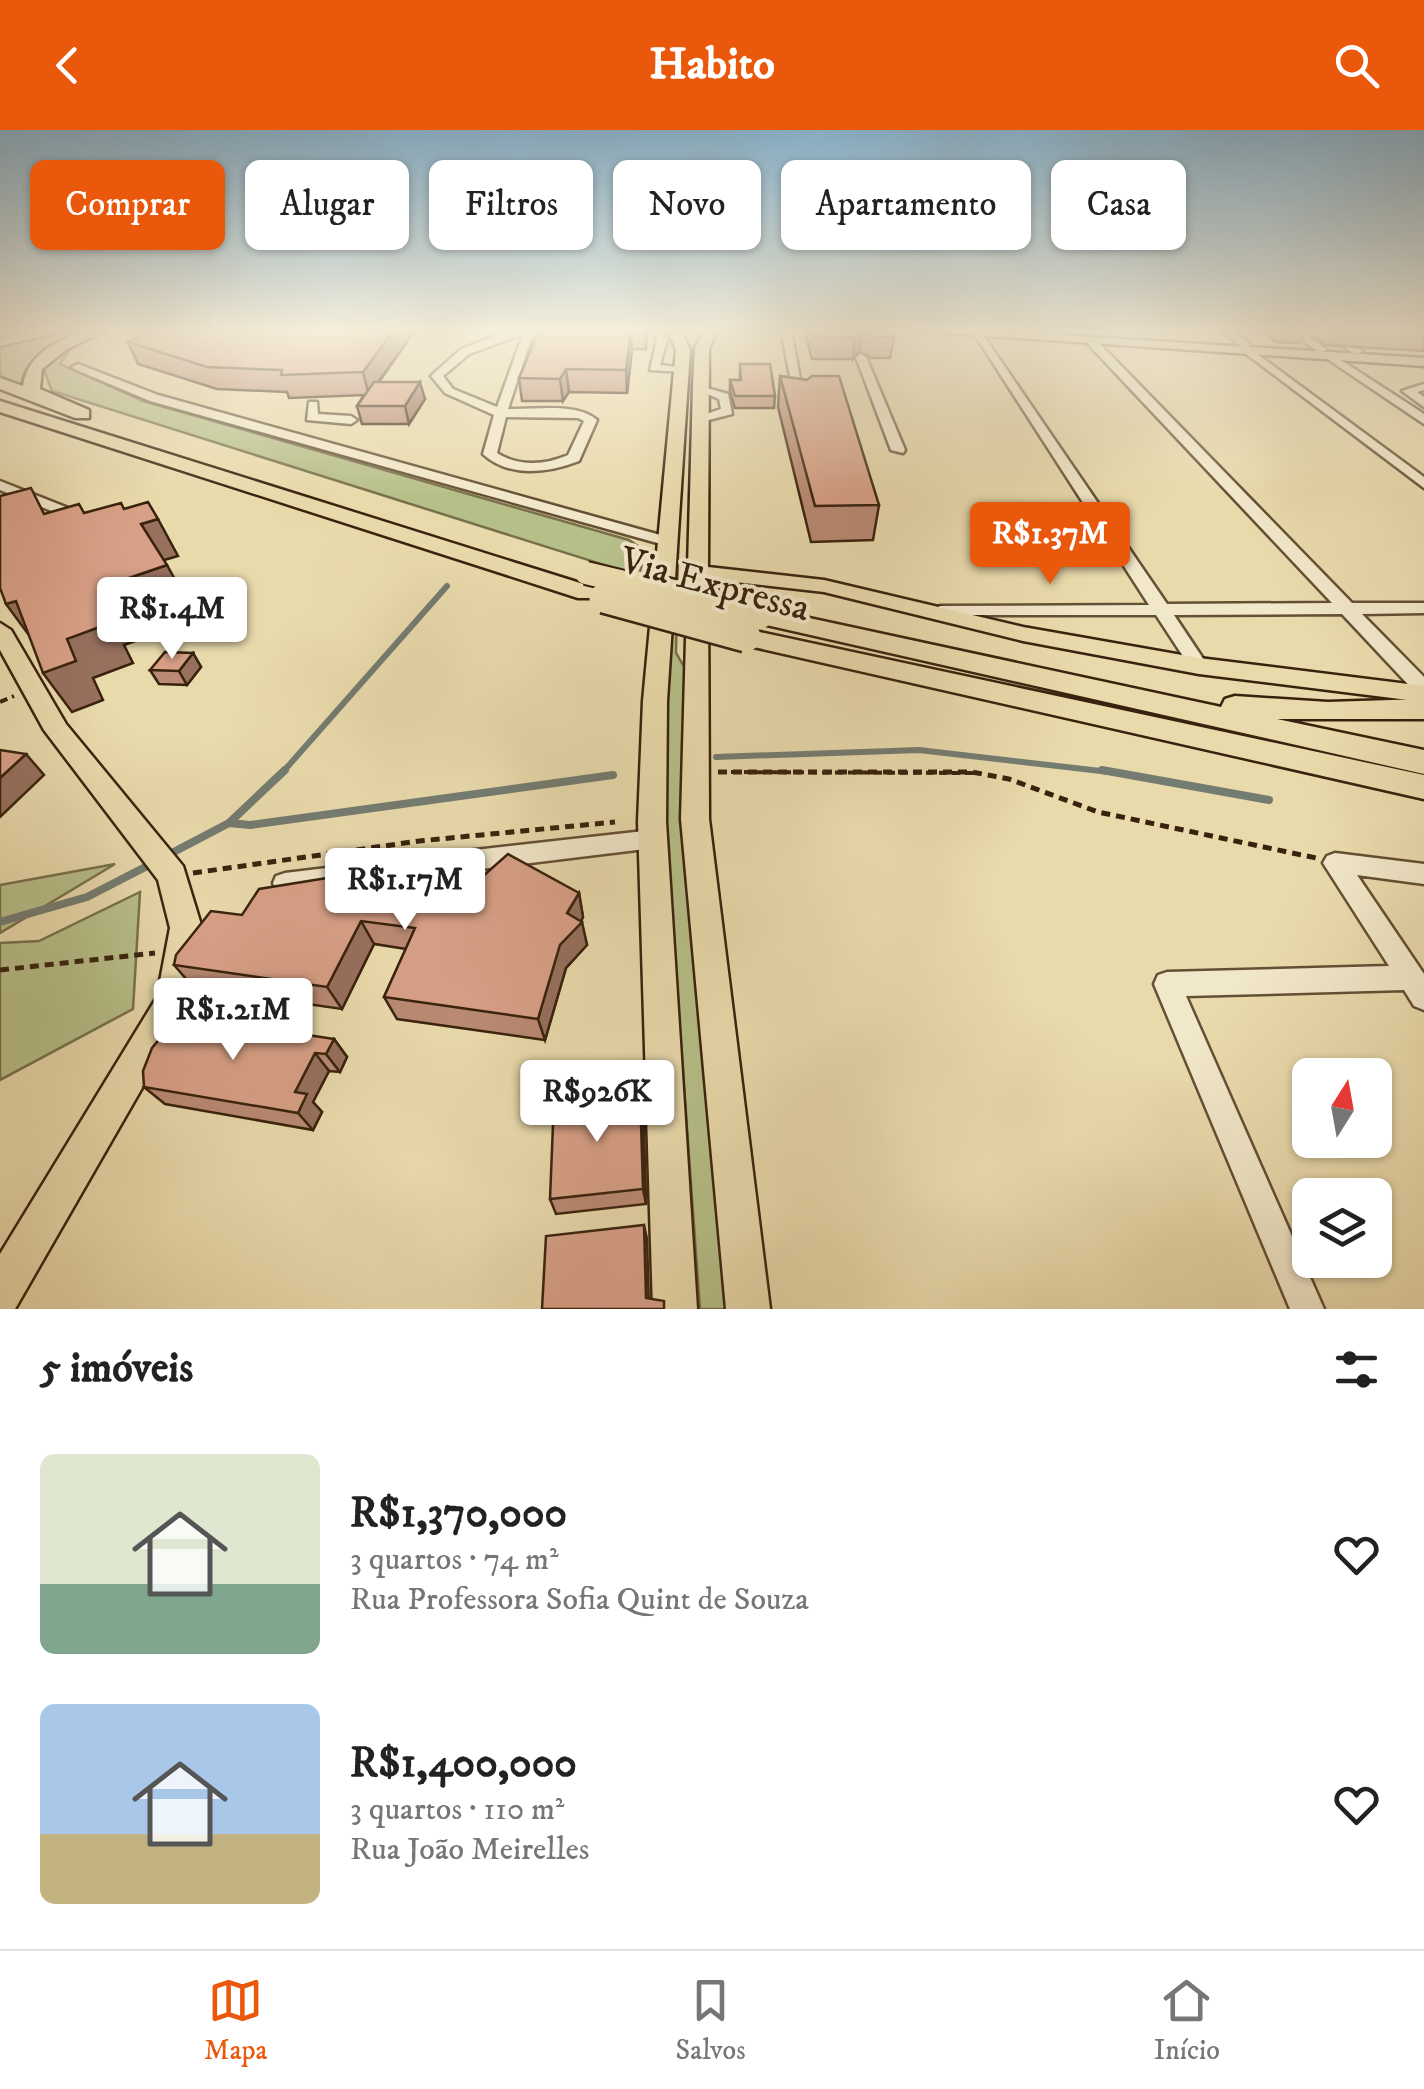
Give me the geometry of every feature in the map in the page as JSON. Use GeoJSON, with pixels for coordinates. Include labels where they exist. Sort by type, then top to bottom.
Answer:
{"type":"FeatureCollection","features":[{"type":"Feature","properties":{"kind":"highway","name":"Via Expressa"},"geometry":{"type":"LineString","coordinates":[[5,385],[126,430],[586,583]]}},
{"type":"Feature","properties":{"kind":"highway"},"geometry":{"type":"LineString","coordinates":[[32,385],[31,390],[39,398]]}},
{"type":"Feature","properties":{"kind":"highway","name":"Via Expressa"},"geometry":{"type":"LineString","coordinates":[[0,406],[77,433],[586,583],[1415,786]]}},
{"type":"Feature","properties":{"kind":"highway"},"geometry":{"type":"LineString","coordinates":[[0,415],[77,433]]}},
{"type":"Feature","properties":{"kind":"highway","name":"Via Expressa"},"geometry":{"type":"LineString","coordinates":[[752,626],[1098,692],[1424,762]]}},
{"type":"Feature","properties":{"kind":"highway"},"geometry":{"type":"LineString","coordinates":[[1098,692],[1280,710],[1424,710]]}},
{"type":"Feature","properties":{"kind":"main road"},"geometry":{"type":"LineString","coordinates":[[675,1309],[652,830],[666,542],[690,385]]}},
{"type":"Feature","properties":{"kind":"main road"},"geometry":{"type":"LineString","coordinates":[[692,385],[700,420],[693,772],[748,1309]]}},
{"type":"Feature","properties":{"kind":"main road"},"geometry":{"type":"LineString","coordinates":[[666,542],[696,561],[940,611],[1022,634],[1199,666],[1424,691]]}},
{"type":"Feature","properties":{"kind":"main road"},"geometry":{"type":"LineString","coordinates":[[0,630],[57,730],[174,879],[186,928],[173,1002],[0,1294]]}},
{"type":"Feature","properties":{"kind":"street"},"geometry":{"type":"LineString","coordinates":[[122,385],[154,398],[666,542]]}},
{"type":"Feature","properties":{"kind":"street"},"geometry":{"type":"LineString","coordinates":[[445,385],[501,413],[581,414],[591,420],[574,458],[539,468],[508,464],[490,454],[501,413],[510,385]]}},
{"type":"Feature","properties":{"kind":"street"},"geometry":{"type":"LineString","coordinates":[[700,420],[728,411],[724,397],[702,385]]}},
{"type":"Feature","properties":{"kind":"street"},"geometry":{"type":"LineString","coordinates":[[798,385],[802,406]]}},
{"type":"Feature","properties":{"kind":"street"},"geometry":{"type":"LineString","coordinates":[[871,385],[898,450]]}},
{"type":"Feature","properties":{"kind":"street"},"geometry":{"type":"LineString","coordinates":[[1011,385],[1199,666]]}},
{"type":"Feature","properties":{"kind":"street"},"geometry":{"type":"LineString","coordinates":[[1135,385],[1424,691]]}},
{"type":"Feature","properties":{"kind":"street"},"geometry":{"type":"LineString","coordinates":[[1295,385],[1424,484]]}},
{"type":"Feature","properties":{"kind":"street"},"geometry":{"type":"LineString","coordinates":[[1373,385],[1424,420]]}},
{"type":"Feature","properties":{"kind":"street"},"geometry":{"type":"LineString","coordinates":[[1424,387],[1408,391],[1424,403]]}},
{"type":"Feature","properties":{"kind":"street"},"geometry":{"type":"LineString","coordinates":[[312,405],[311,417],[351,420]]}},
{"type":"Feature","properties":{"kind":"street"},"geometry":{"type":"LineString","coordinates":[[333,448],[359,406]]}},
{"type":"Feature","properties":{"kind":"street"},"geometry":{"type":"LineString","coordinates":[[0,485],[109,530]]}},
{"type":"Feature","properties":{"kind":"street"},"geometry":{"type":"LineString","coordinates":[[940,611],[1424,608]]}},
{"type":"Feature","properties":{"kind":"street"},"geometry":{"type":"LineString","coordinates":[[285,882],[652,830]]}},
{"type":"Feature","properties":{"kind":"street"},"geometry":{"type":"LineString","coordinates":[[1335,863],[1424,874]]}},
{"type":"Feature","properties":{"kind":"street"},"geometry":{"type":"LineString","coordinates":[[1335,863],[1418,988]]}},
{"type":"Feature","properties":{"kind":"street"},"geometry":{"type":"LineString","coordinates":[[1308,1309],[1168,984],[1418,988]]}},
{"type":"Feature","properties":{"kind":"path"},"geometry":{"type":"LineString","coordinates":[[693,772],[972,772],[1009,779],[1098,812],[1335,863]]}},
{"type":"Feature","properties":{"kind":"path"},"geometry":{"type":"LineString","coordinates":[[174,879],[200,870],[573,823],[652,830]]}},
{"type":"Feature","properties":{"kind":"path"},"geometry":{"type":"LineString","coordinates":[[0,970],[184,950]]}},
{"type":"Feature","properties":{"kind":"green space"},"geometry":{"type":"Polygon","coordinates":[[[50,385],[107,385],[143,401],[629,540],[645,551],[639,576],[52,391],[50,385]]]}},
{"type":"Feature","properties":{"kind":"green space"},"geometry":{"type":"Polygon","coordinates":[[[678,551],[676,653],[686,670],[731,1309],[700,1309],[665,822],[669,553],[678,551]]]}},
{"type":"Feature","properties":{"kind":"green space"},"geometry":{"type":"Polygon","coordinates":[[[115,864],[0,933],[0,885],[115,864]]]}},
{"type":"Feature","properties":{"kind":"green space"},"geometry":{"type":"Polygon","coordinates":[[[140,892],[133,1009],[0,1080],[0,943],[39,941],[140,892]]]}},
{"type":"Feature","properties":{"kind":"building"},"geometry":{"type":"Polygon","coordinates":[[[372,385],[418,385],[405,406],[357,406],[372,385]]]}},
{"type":"Feature","properties":{"kind":"building"},"geometry":{"type":"Polygon","coordinates":[[[732,385],[773,385],[775,396],[735,396],[732,385]]]}},
{"type":"Feature","properties":{"kind":"building"},"geometry":{"type":"Polygon","coordinates":[[[782,385],[842,385],[879,505],[815,506],[782,385]]]}},
{"type":"Feature","properties":{"kind":"building"},"geometry":{"type":"Polygon","coordinates":[[[31,488],[44,514],[79,504],[84,513],[121,503],[124,509],[148,502],[158,519],[141,524],[167,565],[129,578],[138,594],[100,607],[108,624],[67,639],[76,661],[43,673],[16,601],[6,604],[0,588],[0,496],[31,488]]]}},
{"type":"Feature","properties":{"kind":"building"},"geometry":{"type":"Polygon","coordinates":[[[165,652],[193,653],[179,671],[150,670],[165,652]]]}},
{"type":"Feature","properties":{"kind":"building"},"geometry":{"type":"Polygon","coordinates":[[[0,750],[26,754],[0,778],[0,750]]]}},
{"type":"Feature","properties":{"kind":"building"},"geometry":{"type":"Polygon","coordinates":[[[508,854],[579,893],[567,913],[582,922],[560,945],[538,1019],[384,997],[415,928],[361,921],[327,987],[174,965],[176,955],[211,911],[242,915],[259,889],[451,858],[482,877],[508,854]]]}},
{"type":"Feature","properties":{"kind":"building"},"geometry":{"type":"Polygon","coordinates":[[[189,1017],[334,1039],[326,1054],[315,1053],[295,1092],[307,1094],[298,1113],[144,1087],[143,1071],[152,1048],[168,1029],[189,1017]]]}},
{"type":"Feature","properties":{"kind":"building"},"geometry":{"type":"Polygon","coordinates":[[[640,1091],[643,1189],[550,1199],[554,1100],[640,1091]]]}},
{"type":"Feature","properties":{"kind":"building"},"geometry":{"type":"Polygon","coordinates":[[[644,1225],[646,1298],[664,1301],[664,1309],[542,1309],[546,1236],[644,1225]]]}},
{"type":"Feature","properties":{"kind":"waterway"},"geometry":{"type":"LineString","coordinates":[[283,772],[447,586]]}},
{"type":"Feature","properties":{"kind":"waterway"},"geometry":{"type":"LineString","coordinates":[[716,757],[919,750],[1118,773]]}},
{"type":"Feature","properties":{"kind":"waterway"},"geometry":{"type":"LineString","coordinates":[[1102,770],[1269,800]]}},
{"type":"Feature","properties":{"kind":"waterway"},"geometry":{"type":"LineString","coordinates":[[229,823],[283,772]]}},
{"type":"Feature","properties":{"kind":"waterway"},"geometry":{"type":"LineString","coordinates":[[229,823],[250,825],[613,775]]}},
{"type":"Feature","properties":{"kind":"waterway"},"geometry":{"type":"LineString","coordinates":[[166,856],[229,823]]}},
{"type":"Feature","properties":{"kind":"waterway"},"geometry":{"type":"LineString","coordinates":[[0,922],[87,897],[155,862]]}}]}
